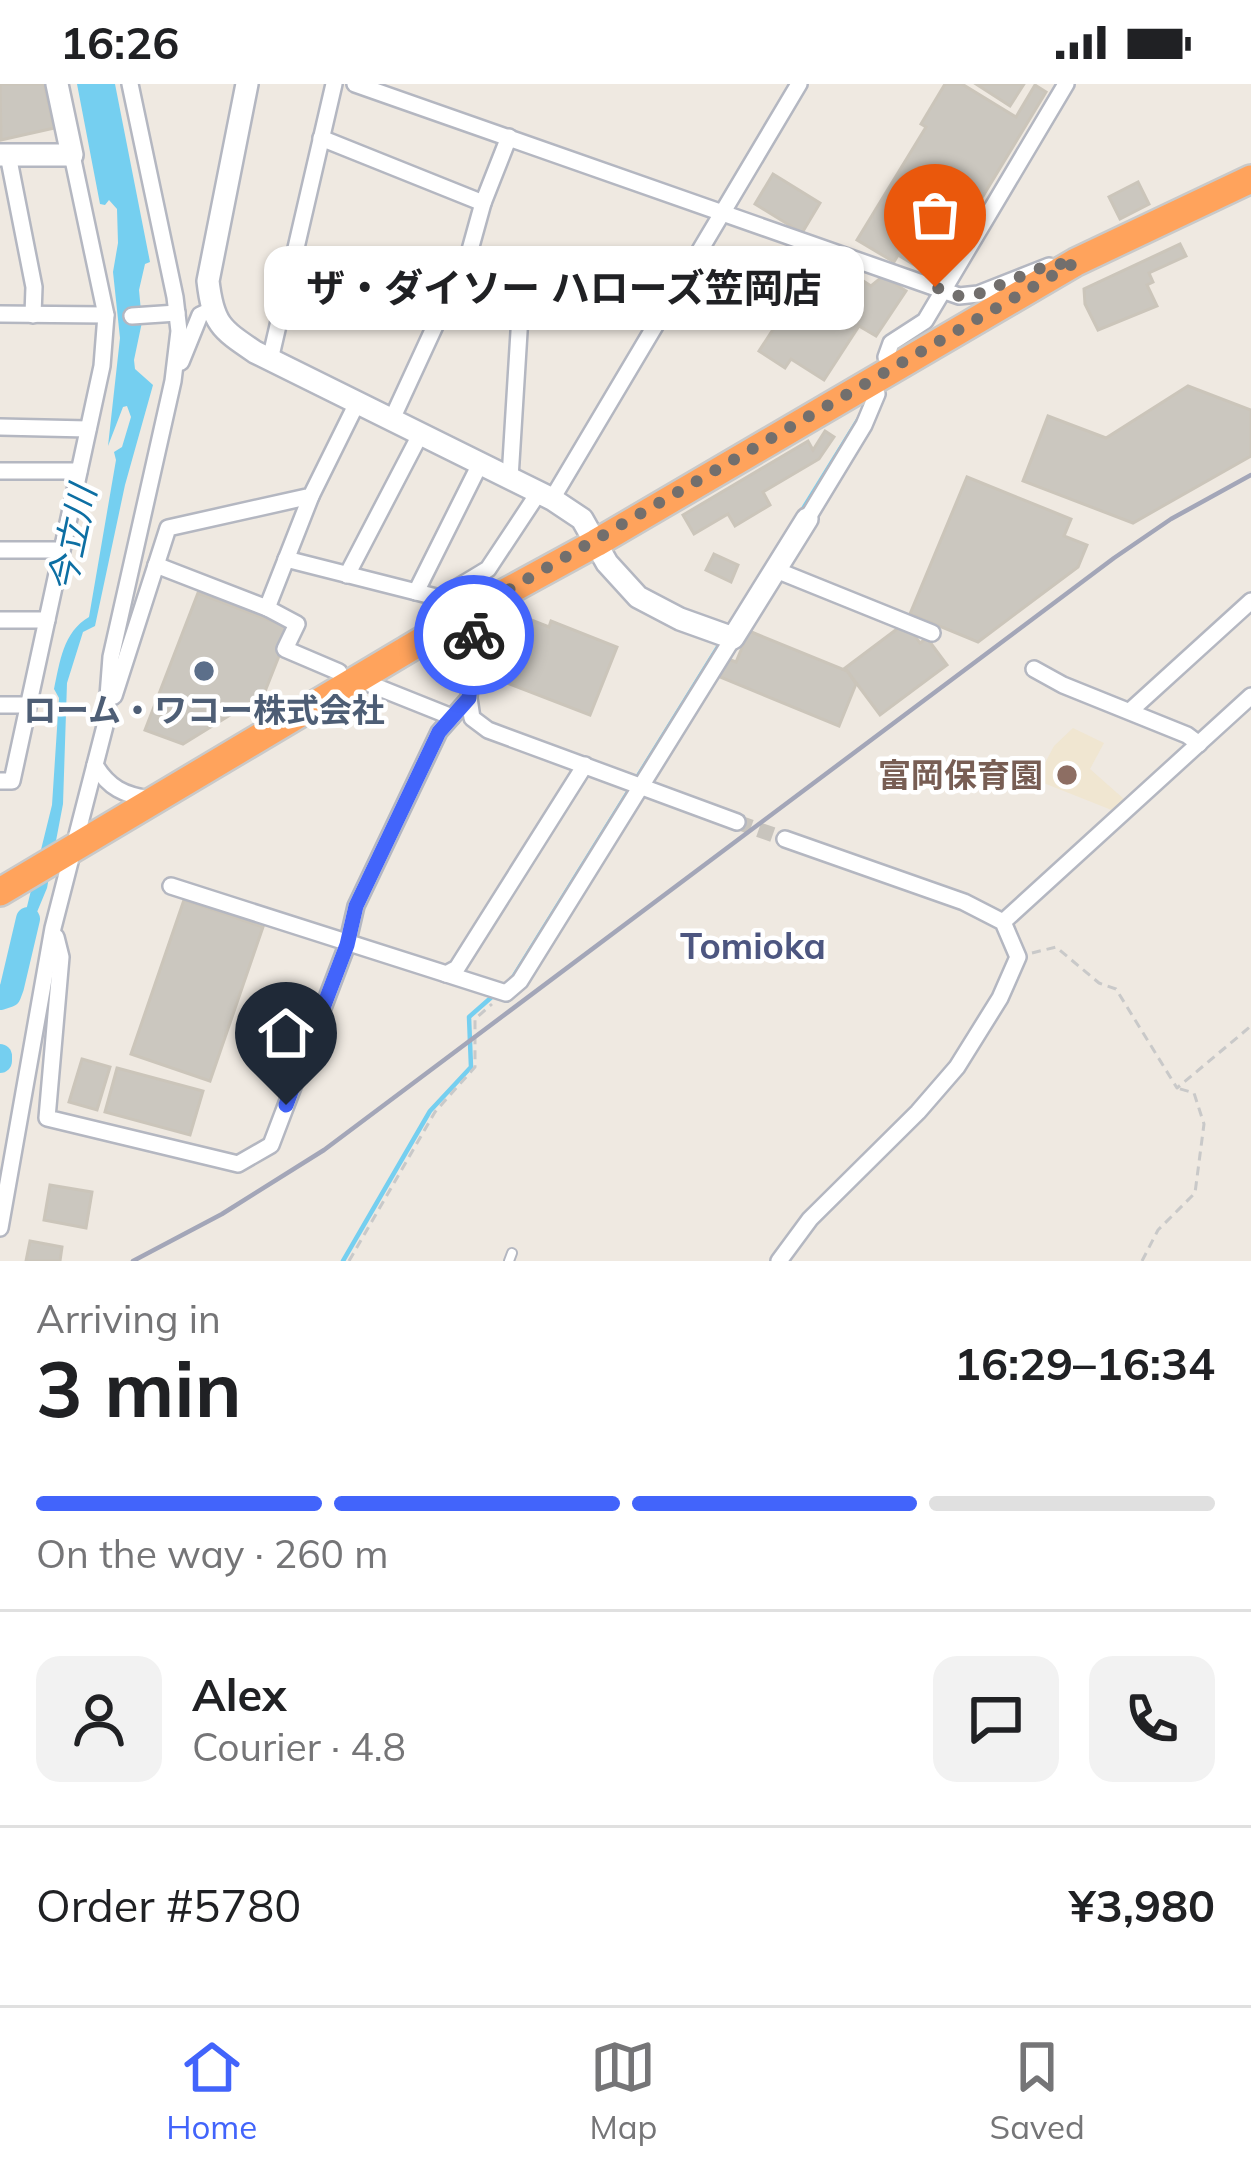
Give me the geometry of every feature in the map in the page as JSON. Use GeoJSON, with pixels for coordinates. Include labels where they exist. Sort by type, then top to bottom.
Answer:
{"type":"FeatureCollection","features":[{"type":"Feature","properties":{"kind":"highway"},"geometry":{"type":"LineString","coordinates":[[0,892],[477,608],[1076,262],[1251,179]]}},
{"type":"Feature","properties":{"kind":"street"},"geometry":{"type":"LineString","coordinates":[[0,781],[12,781],[102,366],[106,315],[57,84]]}},
{"type":"Feature","properties":{"kind":"street"},"geometry":{"type":"LineString","coordinates":[[106,722],[111,657],[173,381],[179,331],[130,84]]}},
{"type":"Feature","properties":{"kind":"street"},"geometry":{"type":"LineString","coordinates":[[247,84],[208,281],[211,310],[221,328],[270,360],[546,496],[582,519],[607,563],[638,597],[733,638]]}},
{"type":"Feature","properties":{"kind":"street"},"geometry":{"type":"LineString","coordinates":[[270,360],[334,84]]}},
{"type":"Feature","properties":{"kind":"street"},"geometry":{"type":"LineString","coordinates":[[356,84],[959,296],[978,294],[1046,266],[1076,262]]}},
{"type":"Feature","properties":{"kind":"street"},"geometry":{"type":"LineString","coordinates":[[286,560],[440,598],[488,569],[546,496],[799,84]]}},
{"type":"Feature","properties":{"kind":"street"},"geometry":{"type":"LineString","coordinates":[[886,357],[891,343],[926,321],[940,289],[1066,84]]}},
{"type":"Feature","properties":{"kind":"street"},"geometry":{"type":"LineString","coordinates":[[392,419],[470,250],[509,137]]}},
{"type":"Feature","properties":{"kind":"street"},"geometry":{"type":"LineString","coordinates":[[321,139],[483,203]]}},
{"type":"Feature","properties":{"kind":"street"},"geometry":{"type":"LineString","coordinates":[[33,315],[34,286],[4,155],[71,154]]}},
{"type":"Feature","properties":{"kind":"street"},"geometry":{"type":"LineString","coordinates":[[511,478],[523,267]]}},
{"type":"Feature","properties":{"kind":"street"},"geometry":{"type":"LineString","coordinates":[[173,381],[200,315],[211,310]]}},
{"type":"Feature","properties":{"kind":"street"},"geometry":{"type":"LineString","coordinates":[[132,316],[173,313]]}},
{"type":"Feature","properties":{"kind":"street"},"geometry":{"type":"LineString","coordinates":[[0,314],[106,315]]}},
{"type":"Feature","properties":{"kind":"street"},"geometry":{"type":"LineString","coordinates":[[171,886],[502,992],[520,981],[635,783],[776,570],[864,425],[877,394]]}},
{"type":"Feature","properties":{"kind":"street"},"geometry":{"type":"LineString","coordinates":[[267,608],[310,496],[356,404]]}},
{"type":"Feature","properties":{"kind":"street"},"geometry":{"type":"LineString","coordinates":[[0,427],[88,429]]}},
{"type":"Feature","properties":{"kind":"street"},"geometry":{"type":"LineString","coordinates":[[347,574],[421,434]]}},
{"type":"Feature","properties":{"kind":"street"},"geometry":{"type":"LineString","coordinates":[[416,592],[480,464]]}},
{"type":"Feature","properties":{"kind":"street"},"geometry":{"type":"LineString","coordinates":[[0,471],[79,471]]}},
{"type":"Feature","properties":{"kind":"street"},"geometry":{"type":"LineString","coordinates":[[0,1228],[53,928],[106,722],[168,528],[310,496]]}},
{"type":"Feature","properties":{"kind":"street"},"geometry":{"type":"LineString","coordinates":[[0,550],[62,550]]}},
{"type":"Feature","properties":{"kind":"street"},"geometry":{"type":"LineString","coordinates":[[156,565],[298,624],[285,649],[340,672]]}},
{"type":"Feature","properties":{"kind":"street"},"geometry":{"type":"LineString","coordinates":[[776,570],[932,633]]}},
{"type":"Feature","properties":{"kind":"street"},"geometry":{"type":"LineString","coordinates":[[1130,711],[1251,602]]}},
{"type":"Feature","properties":{"kind":"street"},"geometry":{"type":"LineString","coordinates":[[477,608],[469,698],[472,718],[488,730],[737,822]]}},
{"type":"Feature","properties":{"kind":"street"},"geometry":{"type":"LineString","coordinates":[[0,620],[46,620]]}},
{"type":"Feature","properties":{"kind":"street"},"geometry":{"type":"LineString","coordinates":[[1034,669],[1199,744]]}},
{"type":"Feature","properties":{"kind":"street"},"geometry":{"type":"LineString","coordinates":[[372,685],[452,717]]}},
{"type":"Feature","properties":{"kind":"street"},"geometry":{"type":"LineString","coordinates":[[1003,922],[1251,697]]}},
{"type":"Feature","properties":{"kind":"street"},"geometry":{"type":"LineString","coordinates":[[53,928],[61,957],[47,1118],[238,1164],[271,1144],[347,945],[356,906],[439,732],[469,698]]}},
{"type":"Feature","properties":{"kind":"street"},"geometry":{"type":"LineString","coordinates":[[0,705],[28,705]]}},
{"type":"Feature","properties":{"kind":"street"},"geometry":{"type":"LineString","coordinates":[[95,765],[106,783],[125,794],[155,800]]}},
{"type":"Feature","properties":{"kind":"street"},"geometry":{"type":"LineString","coordinates":[[446,974],[457,968],[585,765]]}},
{"type":"Feature","properties":{"kind":"street"},"geometry":{"type":"LineString","coordinates":[[779,1261],[810,1219],[919,1112],[956,1067],[1000,998],[1018,957],[1003,922],[964,902],[785,839]]}},
{"type":"Feature","properties":{"kind":"path"},"geometry":{"type":"LineString","coordinates":[[1018,957],[1056,947],[1099,983],[1116,989],[1178,1088],[1194,1093],[1204,1124],[1195,1192],[1158,1230],[1142,1261]]}},
{"type":"Feature","properties":{"kind":"path"},"geometry":{"type":"LineString","coordinates":[[349,1261],[435,1112],[475,1067],[475,1018],[502,992]]}},
{"type":"Feature","properties":{"kind":"path"},"geometry":{"type":"LineString","coordinates":[[1178,1088],[1251,1026]]}},
{"type":"Feature","properties":{"kind":"shaded area","name":"富岡保育園"},"geometry":{"type":"Polygon","coordinates":[[[1073,728],[1104,743],[1090,769],[1125,800],[1114,811],[1036,780],[1054,746],[1073,728]]]}},
{"type":"Feature","properties":{"kind":"water"},"geometry":{"type":"Polygon","coordinates":[[[77,84],[115,84],[150,262],[145,264],[139,290],[142,322],[135,369],[153,385],[125,485],[95,626],[83,632],[67,683],[63,804],[47,888],[20,953],[21,931],[52,805],[59,698],[54,689],[68,639],[89,617],[114,452],[122,447],[131,417],[127,406],[123,407],[108,446],[120,338],[113,272],[117,209],[109,200],[100,204],[77,84]]]}},
{"type":"Feature","properties":{"kind":"building"},"geometry":{"type":"Polygon","coordinates":[[[0,84],[44,84],[54,128],[1,140],[0,84]]]}},
{"type":"Feature","properties":{"kind":"building"},"geometry":{"type":"Polygon","coordinates":[[[945,84],[962,84],[1016,117],[1035,85],[1046,92],[934,277],[898,255],[894,262],[857,240],[926,127],[921,124],[945,84]]]}},
{"type":"Feature","properties":{"kind":"building"},"geometry":{"type":"Polygon","coordinates":[[[976,84],[1024,84],[1010,106],[976,84]]]}},
{"type":"Feature","properties":{"kind":"building"},"geometry":{"type":"Polygon","coordinates":[[[773,174],[820,203],[802,233],[755,204],[773,174]]]}},
{"type":"Feature","properties":{"kind":"building"},"geometry":{"type":"Polygon","coordinates":[[[1138,182],[1149,204],[1120,219],[1109,197],[1138,182]]]}},
{"type":"Feature","properties":{"kind":"building"},"geometry":{"type":"Polygon","coordinates":[[[1180,244],[1186,256],[1149,273],[1153,282],[1147,285],[1157,306],[1098,330],[1085,304],[1084,289],[1180,244]]]}},
{"type":"Feature","properties":{"kind":"building"},"geometry":{"type":"Polygon","coordinates":[[[822,254],[871,286],[883,276],[906,291],[876,336],[859,326],[824,380],[791,359],[785,368],[759,351],[822,254]]]}},
{"type":"Feature","properties":{"kind":"building"},"geometry":{"type":"Polygon","coordinates":[[[1188,386],[1251,410],[1251,456],[1133,523],[1023,481],[1048,416],[1106,438],[1188,386]]]}},
{"type":"Feature","properties":{"kind":"building"},"geometry":{"type":"Polygon","coordinates":[[[825,431],[834,437],[819,459],[763,492],[770,505],[735,526],[728,514],[694,534],[683,515],[808,441],[813,450],[825,431]]]}},
{"type":"Feature","properties":{"kind":"building"},"geometry":{"type":"Polygon","coordinates":[[[967,477],[1071,519],[1064,536],[1087,545],[1078,567],[978,642],[910,614],[967,477]]]}},
{"type":"Feature","properties":{"kind":"building"},"geometry":{"type":"Polygon","coordinates":[[[714,554],[738,565],[731,582],[706,570],[714,554]]]}},
{"type":"Feature","properties":{"kind":"building"},"geometry":{"type":"Polygon","coordinates":[[[198,593],[290,628],[264,694],[183,744],[145,730],[198,593]]]}},
{"type":"Feature","properties":{"kind":"building"},"geometry":{"type":"Polygon","coordinates":[[[521,616],[549,627],[551,621],[617,647],[590,715],[484,674],[503,626],[521,616]]]}},
{"type":"Feature","properties":{"kind":"building"},"geometry":{"type":"Polygon","coordinates":[[[901,626],[910,629],[920,643],[927,638],[947,665],[880,715],[845,668],[901,626]]]}},
{"type":"Feature","properties":{"kind":"building"},"geometry":{"type":"Polygon","coordinates":[[[749,631],[847,671],[856,684],[839,726],[720,677],[728,659],[736,662],[749,631]]]}},
{"type":"Feature","properties":{"kind":"building"},"geometry":{"type":"Polygon","coordinates":[[[184,900],[263,927],[210,1081],[131,1054],[184,900]]]}},
{"type":"Feature","properties":{"kind":"building"},"geometry":{"type":"Polygon","coordinates":[[[82,1059],[110,1067],[97,1110],[69,1102],[82,1059]]]}},
{"type":"Feature","properties":{"kind":"building"},"geometry":{"type":"Polygon","coordinates":[[[117,1068],[203,1091],[190,1135],[105,1112],[117,1068]]]}},
{"type":"Feature","properties":{"kind":"building"},"geometry":{"type":"Polygon","coordinates":[[[50,1185],[92,1192],[86,1228],[44,1220],[50,1185]]]}},
{"type":"Feature","properties":{"kind":"building"},"geometry":{"type":"Polygon","coordinates":[[[30,1241],[62,1247],[60,1261],[26,1261],[30,1241]]]}},
{"type":"Feature","properties":{"kind":"waterway"},"geometry":{"type":"LineString","coordinates":[[801,512],[861,415]]}},
{"type":"Feature","properties":{"kind":"waterway"},"geometry":{"type":"LineString","coordinates":[[512,979],[718,647]]}},
{"type":"Feature","properties":{"kind":"waterway","name":"今立川"},"geometry":{"type":"LineString","coordinates":[[0,998],[9,995],[12,987],[28,919]]}},
{"type":"Feature","properties":{"kind":"waterway"},"geometry":{"type":"LineString","coordinates":[[343,1261],[430,1111],[471,1067],[469,1017],[494,995]]}},
{"type":"Feature","properties":{"kind":"waterway","name":"今立川"},"geometry":{"type":"LineString","coordinates":[[0,1056],[0,1061]]}},
{"type":"Feature","properties":{"kind":"tunnel"},"geometry":{"type":"LineString","coordinates":[[737,822],[785,839]]}},
{"type":"Feature","properties":{"kind":"railway"},"geometry":{"type":"LineString","coordinates":[[133,1261],[222,1214],[324,1150],[1114,558],[1171,519],[1251,475]]}},
{"type":"Feature","properties":{"kind":"way so far"},"geometry":{"type":"LineString","coordinates":[[474,635],[477,608],[1076,262],[1046,266],[978,294],[959,296],[935,287]]}},
{"type":"Feature","properties":{"kind":"place","name":"ザ・ダイソー ハローズ笠岡店"},"geometry":{"type":"Point","coordinates":[935,287]}},
{"type":"Feature","properties":{"kind":"place","name":"ローム・ワコー株式会社"},"geometry":{"type":"Point","coordinates":[204,671]}},
{"type":"Feature","properties":{"kind":"place","name":"富岡保育園"},"geometry":{"type":"Point","coordinates":[1067,775]}},
{"type":"Feature","properties":{"kind":"district","name":"Tomioka"},"geometry":{"type":"Point","coordinates":[753,946]}},
{"type":"Feature","properties":{"kind":"route"},"geometry":{"type":"LineString","coordinates":[[286,1105],[347,945],[356,906],[439,732],[469,698],[474,635]]}}]}
